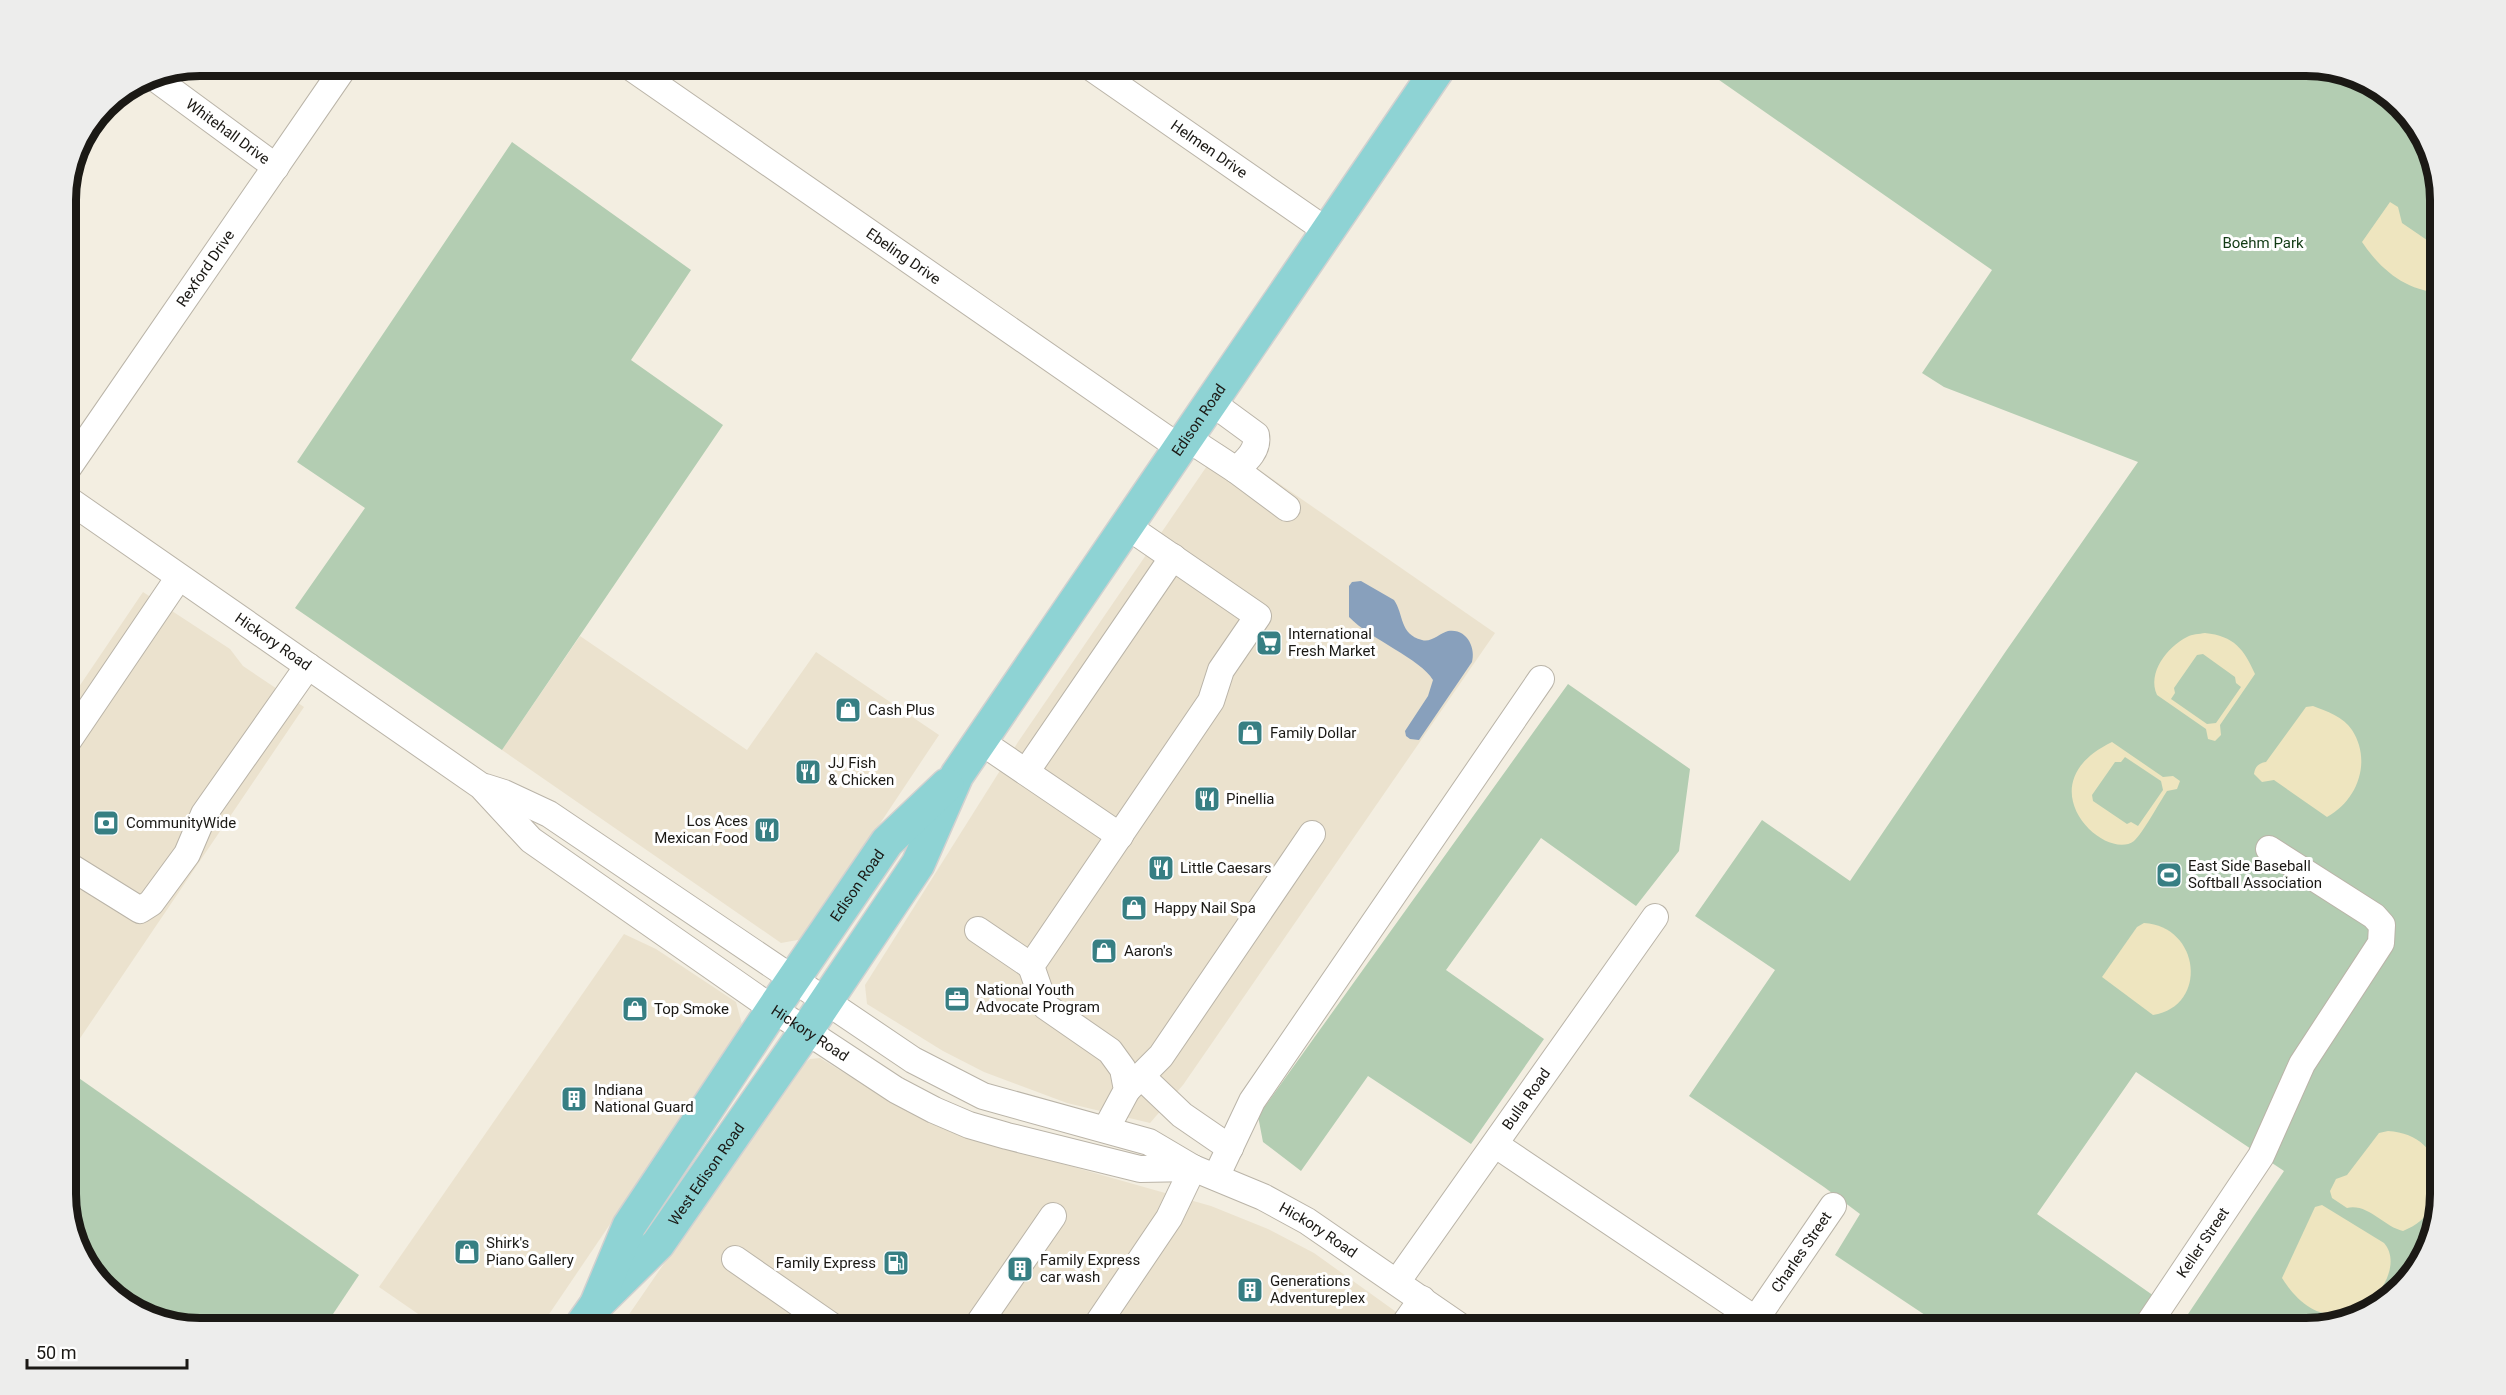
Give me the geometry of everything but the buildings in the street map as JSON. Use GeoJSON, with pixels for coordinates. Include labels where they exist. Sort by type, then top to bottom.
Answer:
{"type":"FeatureCollection","features":[{"type":"Feature","properties":{"kind":"main road","name":"Edison Road"},"geometry":{"type":"LineString","coordinates":[[806,1031],[918,864],[957,775],[1433,76]]}},
{"type":"Feature","properties":{"kind":"main road","name":"Edison Road"},"geometry":{"type":"LineString","coordinates":[[773,1009],[887,842],[957,775]]}},
{"type":"Feature","properties":{"kind":"main road","name":"West Edison Road"},"geometry":{"type":"LineString","coordinates":[[588,1317],[629,1226],[773,1009]]}},
{"type":"Feature","properties":{"kind":"main road","name":"West Edison Road"},"geometry":{"type":"LineString","coordinates":[[588,1317],[658,1244],[806,1031]]}},
{"type":"Feature","properties":{"kind":"street","name":"Rexford Drive"},"geometry":{"type":"LineString","coordinates":[[77,455],[338,77]]}},
{"type":"Feature","properties":{"kind":"street","name":"Ebeling Drive"},"geometry":{"type":"LineString","coordinates":[[645,77],[1183,443],[1236,470],[1287,508]]}},
{"type":"Feature","properties":{"kind":"street","name":"Helmen Drive"},"geometry":{"type":"LineString","coordinates":[[1104,77],[1327,231]]}},
{"type":"Feature","properties":{"kind":"street","name":"Whitehall Drive"},"geometry":{"type":"LineString","coordinates":[[162,83],[276,167]]}},
{"type":"Feature","properties":{"kind":"street"},"geometry":{"type":"LineString","coordinates":[[1211,402],[1256,435],[1257,443],[1247,461],[1236,470]]}},
{"type":"Feature","properties":{"kind":"street","name":"Hickory Road"},"geometry":{"type":"LineString","coordinates":[[77,506],[481,786],[531,840],[773,1009],[896,1090],[969,1125],[1140,1169],[1205,1173]]}},
{"type":"Feature","properties":{"kind":"street"},"geometry":{"type":"LineString","coordinates":[[1031,966],[1211,701],[1221,670],[1258,616],[1127,526]]}},
{"type":"Feature","properties":{"kind":"street"},"geometry":{"type":"LineString","coordinates":[[1026,772],[1173,557]]}},
{"type":"Feature","properties":{"kind":"street"},"geometry":{"type":"LineString","coordinates":[[77,728],[179,577]]}},
{"type":"Feature","properties":{"kind":"street"},"geometry":{"type":"LineString","coordinates":[[77,871],[140,910],[151,903],[187,854],[204,814],[308,666]]}},
{"type":"Feature","properties":{"kind":"street"},"geometry":{"type":"LineString","coordinates":[[1101,1318],[1169,1218],[1205,1173],[1230,1148],[1252,1101],[1541,679]]}},
{"type":"Feature","properties":{"kind":"street"},"geometry":{"type":"LineString","coordinates":[[980,741],[1120,836]]}},
{"type":"Feature","properties":{"kind":"street","name":"Hickory Road"},"geometry":{"type":"LineString","coordinates":[[481,786],[504,793],[549,814],[913,1060],[983,1096],[1019,1108],[1149,1142],[1205,1173],[1263,1197],[1307,1221],[1449,1318]]}},
{"type":"Feature","properties":{"kind":"street"},"geometry":{"type":"LineString","coordinates":[[1106,1129],[1134,1083],[1161,1056],[1312,834]]}},
{"type":"Feature","properties":{"kind":"street","name":"Keller Street"},"geometry":{"type":"LineString","coordinates":[[2152,1318],[2261,1156],[2301,1064],[2381,943],[2382,925],[2374,916],[2269,849]]}},
{"type":"Feature","properties":{"kind":"street","name":"Bulla Road"},"geometry":{"type":"LineString","coordinates":[[1397,1282],[1655,917]]}},
{"type":"Feature","properties":{"kind":"street"},"geometry":{"type":"LineString","coordinates":[[978,930],[1031,966],[1042,1003],[1110,1051],[1134,1083],[1230,1148]]}},
{"type":"Feature","properties":{"kind":"street"},"geometry":{"type":"LineString","coordinates":[[1496,1144],[1743,1318]]}},
{"type":"Feature","properties":{"kind":"street","name":"Charles Street"},"geometry":{"type":"LineString","coordinates":[[1756,1318],[1833,1206]]}},
{"type":"Feature","properties":{"kind":"street"},"geometry":{"type":"LineString","coordinates":[[983,1318],[1053,1216]]}},
{"type":"Feature","properties":{"kind":"street"},"geometry":{"type":"LineString","coordinates":[[735,1259],[820,1318]]}},
{"type":"Feature","properties":{"kind":"street"},"geometry":{"type":"LineString","coordinates":[[1409,1318],[1422,1299]]}},
{"type":"Feature","properties":{"kind":"shaded area"},"geometry":{"type":"Polygon","coordinates":[[[1222,444],[1495,633],[1183,1085],[1150,1123],[1067,1103],[984,1072],[943,1051],[867,1004],[865,985],[1018,742],[1222,444]]]}},
{"type":"Feature","properties":{"kind":"shaded area"},"geometry":{"type":"Polygon","coordinates":[[[143,592],[230,649],[243,666],[304,707],[77,1043],[77,690],[143,592]]]}},
{"type":"Feature","properties":{"kind":"shaded area"},"geometry":{"type":"Polygon","coordinates":[[[580,636],[747,750],[816,652],[939,735],[803,939],[781,943],[502,750],[580,636]]]}},
{"type":"Feature","properties":{"kind":"shaded area"},"geometry":{"type":"Polygon","coordinates":[[[624,934],[656,949],[736,1002],[743,1028],[546,1318],[424,1318],[379,1287],[624,934]]]}},
{"type":"Feature","properties":{"kind":"shaded area"},"geometry":{"type":"Polygon","coordinates":[[[820,1058],[898,1106],[934,1124],[974,1139],[1211,1206],[1268,1229],[1314,1253],[1405,1318],[627,1318],[797,1070],[810,1059],[820,1058]]]}},
{"type":"Feature","properties":{"kind":"green space","name":"Boehm Park"},"geometry":{"type":"Polygon","coordinates":[[[1714,76],[2305,76],[2322,78],[2360,89],[2387,107],[2409,132],[2423,161],[2429,193],[2430,1194],[2423,1234],[2409,1263],[2387,1288],[2353,1309],[2322,1317],[2305,1318],[2185,1318],[2284,1171],[2136,1072],[2037,1214],[2154,1296],[2139,1318],[1930,1318],[1835,1255],[1860,1214],[1689,1096],[1775,970],[1695,916],[1762,820],[1850,881],[2138,462],[1944,387],[1922,373],[1992,270],[1714,76]]]}},
{"type":"Feature","properties":{"kind":"green space"},"geometry":{"type":"Polygon","coordinates":[[[512,142],[691,270],[631,360],[723,425],[502,750],[295,608],[365,508],[297,462],[512,142]]]}},
{"type":"Feature","properties":{"kind":"green space"},"geometry":{"type":"Polygon","coordinates":[[[1568,684],[1690,769],[1679,851],[1636,906],[1541,838],[1446,970],[1544,1039],[1471,1144],[1368,1076],[1301,1171],[1263,1142],[1258,1116],[1568,684]]]}},
{"type":"Feature","properties":{"kind":"green space"},"geometry":{"type":"Polygon","coordinates":[[[77,1077],[359,1275],[330,1318],[184,1317],[161,1312],[132,1298],[107,1276],[97,1263],[89,1249],[79,1219],[77,1077]]]}},
{"type":"Feature","properties":{"kind":"sand"},"geometry":{"type":"Polygon","coordinates":[[[2390,202],[2398,207],[2402,223],[2429,242],[2429,291],[2416,288],[2395,277],[2377,261],[2362,242],[2390,202]]]}},
{"type":"Feature","properties":{"kind":"sand"},"geometry":{"type":"Polygon","coordinates":[[[2205,633],[2224,637],[2237,645],[2247,657],[2255,674],[2220,725],[2221,735],[2215,741],[2208,739],[2206,729],[2157,695],[2155,687],[2157,670],[2172,647],[2187,637],[2205,633]],[[2203,654],[2197,655],[2174,688],[2175,693],[2171,699],[2207,724],[2216,723],[2241,687],[2236,683],[2235,677],[2203,654]]]}},
{"type":"Feature","properties":{"kind":"sand"},"geometry":{"type":"Polygon","coordinates":[[[2313,706],[2334,715],[2349,725],[2358,742],[2361,754],[2359,779],[2354,790],[2338,810],[2327,817],[2274,780],[2262,782],[2254,774],[2256,767],[2266,762],[2306,707],[2313,706]]]}},
{"type":"Feature","properties":{"kind":"sand"},"geometry":{"type":"Polygon","coordinates":[[[2112,742],[2163,777],[2173,776],[2180,781],[2177,789],[2167,791],[2138,837],[2134,841],[2121,845],[2106,841],[2091,831],[2079,816],[2072,798],[2074,779],[2086,760],[2112,742]],[[2125,757],[2121,762],[2115,762],[2092,795],[2093,801],[2127,824],[2131,822],[2138,826],[2163,790],[2161,781],[2125,757]]]}},
{"type":"Feature","properties":{"kind":"sand"},"geometry":{"type":"Polygon","coordinates":[[[2144,923],[2163,927],[2177,937],[2186,951],[2190,967],[2190,983],[2183,997],[2171,1009],[2153,1015],[2102,977],[2137,927],[2144,923]]]}},
{"type":"Feature","properties":{"kind":"sand"},"geometry":{"type":"Polygon","coordinates":[[[2388,1131],[2408,1135],[2424,1145],[2430,1153],[2428,1212],[2421,1221],[2403,1231],[2362,1209],[2347,1208],[2332,1198],[2330,1191],[2336,1179],[2347,1175],[2379,1133],[2388,1131]]]}},
{"type":"Feature","properties":{"kind":"sand"},"geometry":{"type":"Polygon","coordinates":[[[2322,1205],[2384,1243],[2390,1258],[2388,1275],[2379,1292],[2360,1306],[2337,1314],[2325,1314],[2303,1303],[2282,1278],[2315,1207],[2322,1205]]]}},
{"type":"Feature","properties":{"kind":"water"},"geometry":{"type":"Polygon","coordinates":[[[1361,581],[1394,600],[1403,623],[1409,633],[1415,637],[1425,641],[1448,631],[1455,631],[1465,636],[1471,645],[1472,662],[1419,740],[1410,739],[1406,736],[1405,731],[1428,696],[1433,680],[1418,664],[1369,633],[1349,617],[1349,586],[1352,582],[1361,581]]]}},
{"type":"Feature","properties":{"kind":"place","name":"International Fresh Market"},"geometry":{"type":"Point","coordinates":[1269,643]}},
{"type":"Feature","properties":{"kind":"place","name":"Cash Plus"},"geometry":{"type":"Point","coordinates":[848,710]}},
{"type":"Feature","properties":{"kind":"place","name":"Family Dollar"},"geometry":{"type":"Point","coordinates":[1250,733]}},
{"type":"Feature","properties":{"kind":"place","name":"JJ Fish & Chicken"},"geometry":{"type":"Point","coordinates":[808,772]}},
{"type":"Feature","properties":{"kind":"place","name":"Pinellia"},"geometry":{"type":"Point","coordinates":[1207,799]}},
{"type":"Feature","properties":{"kind":"place","name":"CommunityWide"},"geometry":{"type":"Point","coordinates":[106,823]}},
{"type":"Feature","properties":{"kind":"place","name":"Los Aces Mexican Food"},"geometry":{"type":"Point","coordinates":[767,830]}},
{"type":"Feature","properties":{"kind":"place","name":"Little Caesars"},"geometry":{"type":"Point","coordinates":[1161,868]}},
{"type":"Feature","properties":{"kind":"place","name":"East Side Baseball Softball Association"},"geometry":{"type":"Point","coordinates":[2169,875]}},
{"type":"Feature","properties":{"kind":"place","name":"Happy Nail Spa"},"geometry":{"type":"Point","coordinates":[1134,908]}},
{"type":"Feature","properties":{"kind":"place","name":"Aaron's"},"geometry":{"type":"Point","coordinates":[1104,951]}},
{"type":"Feature","properties":{"kind":"place","name":"National Youth Advocate Program"},"geometry":{"type":"Point","coordinates":[957,999]}},
{"type":"Feature","properties":{"kind":"place","name":"Top Smoke"},"geometry":{"type":"Point","coordinates":[635,1009]}},
{"type":"Feature","properties":{"kind":"place","name":"Indiana National Guard"},"geometry":{"type":"Point","coordinates":[574,1099]}},
{"type":"Feature","properties":{"kind":"place","name":"Shirk's Piano Gallery"},"geometry":{"type":"Point","coordinates":[467,1252]}},
{"type":"Feature","properties":{"kind":"place","name":"Family Express"},"geometry":{"type":"Point","coordinates":[896,1263]}},
{"type":"Feature","properties":{"kind":"place","name":"Family Express car wash"},"geometry":{"type":"Point","coordinates":[1020,1269]}},
{"type":"Feature","properties":{"kind":"place","name":"Generations Adventureplex"},"geometry":{"type":"Point","coordinates":[1250,1290]}}]}
